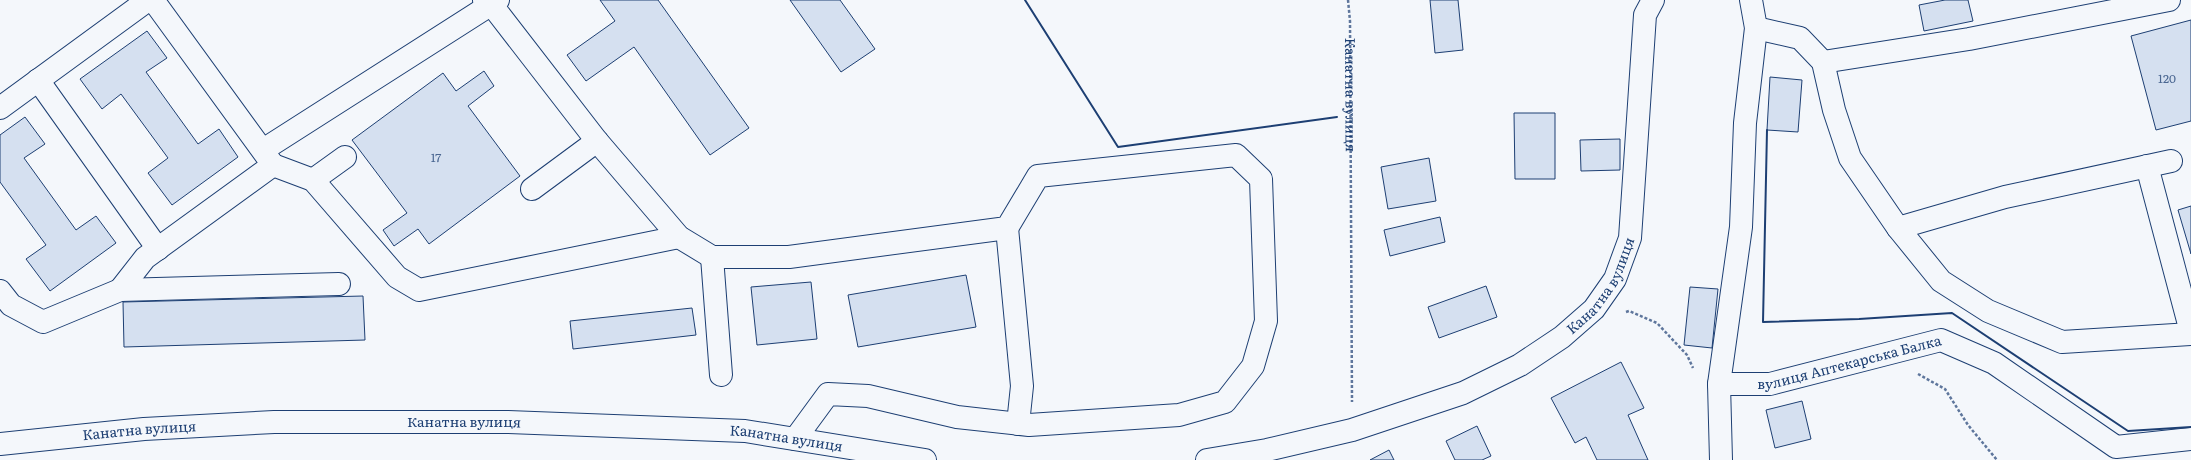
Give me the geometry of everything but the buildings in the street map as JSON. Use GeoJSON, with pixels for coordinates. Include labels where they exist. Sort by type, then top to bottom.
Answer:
{"type":"FeatureCollection","features":[{"type":"Feature","properties":{"kind":"street"},"geometry":{"type":"LineString","coordinates":[[0,108],[148,0]]}},
{"type":"Feature","properties":{"kind":"street"},"geometry":{"type":"LineString","coordinates":[[153,0],[268,158],[313,180],[398,277],[419,290],[679,237]]}},
{"type":"Feature","properties":{"kind":"street","name":"Канатна вулиця"},"geometry":{"type":"LineString","coordinates":[[1207,460],[1267,450],[1352,430],[1463,393],[1520,365],[1562,337],[1589,314],[1615,279],[1630,238],[1645,15],[1653,0]]}},
{"type":"Feature","properties":{"kind":"street"},"geometry":{"type":"LineString","coordinates":[[1721,460],[1719,384],[1741,227],[1745,123],[1756,28],[1751,0]]}},
{"type":"Feature","properties":{"kind":"street"},"geometry":{"type":"LineString","coordinates":[[1822,62],[1969,38],[2169,0]]}},
{"type":"Feature","properties":{"kind":"street"},"geometry":{"type":"LineString","coordinates":[[120,290],[145,258],[158,249],[268,158],[491,1],[597,141],[679,237],[712,257],[789,256],[1007,228]]}},
{"type":"Feature","properties":{"kind":"street"},"geometry":{"type":"LineString","coordinates":[[1756,28],[1800,38],[1822,62],[1834,110],[1850,158],[1898,228],[1941,281],[1988,311],[2062,342],[2191,333],[2147,166]]}},
{"type":"Feature","properties":{"kind":"street"},"geometry":{"type":"LineString","coordinates":[[38,80],[158,249]]}},
{"type":"Feature","properties":{"kind":"street"},"geometry":{"type":"LineString","coordinates":[[532,189],[597,141]]}},
{"type":"Feature","properties":{"kind":"street"},"geometry":{"type":"LineString","coordinates":[[795,439],[828,394],[868,396],[957,417],[1018,424],[1029,425],[1179,415],[1225,402],[1253,366],[1266,321],[1261,179],[1236,155],[1038,176],[1007,228],[1022,386],[1018,424]]}},
{"type":"Feature","properties":{"kind":"street"},"geometry":{"type":"LineString","coordinates":[[313,180],[345,157]]}},
{"type":"Feature","properties":{"kind":"street"},"geometry":{"type":"LineString","coordinates":[[1898,228],[2005,197],[2171,161]]}},
{"type":"Feature","properties":{"kind":"street"},"geometry":{"type":"LineString","coordinates":[[712,257],[721,375]]}},
{"type":"Feature","properties":{"kind":"street"},"geometry":{"type":"LineString","coordinates":[[0,291],[11,304],[43,322],[120,290],[339,284]]}},
{"type":"Feature","properties":{"kind":"street","name":"вулиця Аптекарська Балка"},"geometry":{"type":"LineString","coordinates":[[1719,384],[1770,384],[1941,340],[1994,362],[2116,447],[2191,439]]}},
{"type":"Feature","properties":{"kind":"street","name":"Канатна вулиця"},"geometry":{"type":"LineString","coordinates":[[0,444],[144,429],[274,422],[508,422],[745,431],[926,460]]}},
{"type":"Feature","properties":{"kind":"path","name":"Канатна вулиця"},"geometry":{"type":"LineString","coordinates":[[1348,0],[1350,29],[1352,430]]}},
{"type":"Feature","properties":{"kind":"path"},"geometry":{"type":"LineString","coordinates":[[1622,314],[1629,311],[1657,323],[1687,355],[1694,370]]}},
{"type":"Feature","properties":{"kind":"path"},"geometry":{"type":"LineString","coordinates":[[1914,372],[1945,389],[1968,425],[1997,460]]}},
{"type":"Feature","properties":{"kind":"wall"},"geometry":{"type":"LineString","coordinates":[[1025,0],[1118,147],[1337,117]]}},
{"type":"Feature","properties":{"kind":"wall"},"geometry":{"type":"LineString","coordinates":[[1767,130],[1763,322],[1859,319],[1952,313],[2128,431],[2191,427]]}}]}
